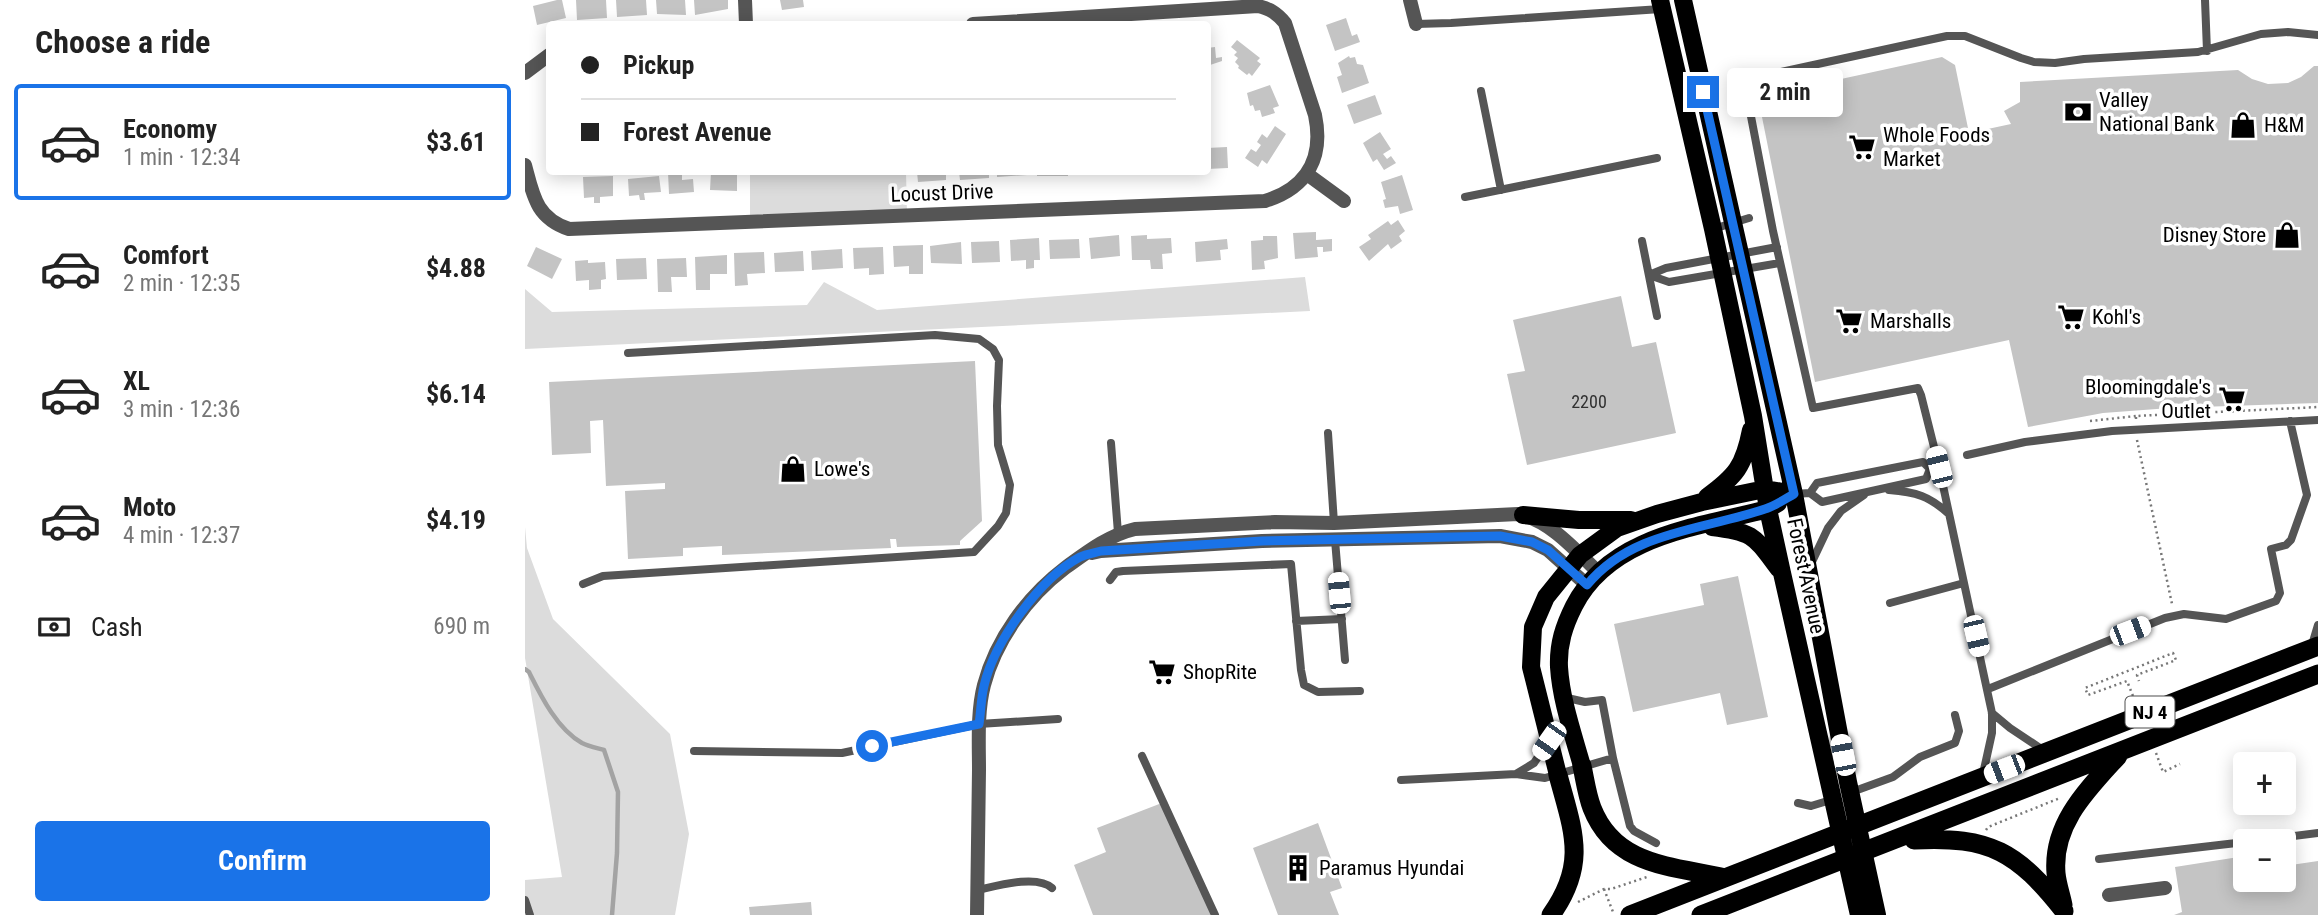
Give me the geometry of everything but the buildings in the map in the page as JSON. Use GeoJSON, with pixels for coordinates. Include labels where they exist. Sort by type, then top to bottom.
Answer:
{"type":"FeatureCollection","features":[{"type":"Feature","properties":{"kind":"highway","name":"NJ 4"},"geometry":{"type":"LineString","coordinates":[[1630,915],[2315,647]]}},
{"type":"Feature","properties":{"kind":"highway","name":"NJ 4"},"geometry":{"type":"LineString","coordinates":[[1701,915],[2318,674]]}},
{"type":"Feature","properties":{"kind":"highway"},"geometry":{"type":"LineString","coordinates":[[2065,913],[2056,873],[2057,849],[2064,827],[2087,790],[2121,753]]}},
{"type":"Feature","properties":{"kind":"highway"},"geometry":{"type":"LineString","coordinates":[[1582,766],[1593,809],[1608,833],[1621,846],[1637,858],[1653,863],[1725,878]]}},
{"type":"Feature","properties":{"kind":"highway"},"geometry":{"type":"LineString","coordinates":[[1551,915],[1570,880],[1575,859],[1574,837],[1558,775]]}},
{"type":"Feature","properties":{"kind":"highway"},"geometry":{"type":"LineString","coordinates":[[1896,841],[1947,838],[1993,848],[2027,869],[2065,913]]}},
{"type":"Feature","properties":{"kind":"highway"},"geometry":{"type":"LineString","coordinates":[[1721,915],[1744,898]]}},
{"type":"Feature","properties":{"kind":"main road","name":"Forest Avenue"},"geometry":{"type":"LineString","coordinates":[[1683,0],[1732,224],[1802,494],[1808,569],[1848,782],[1877,915]]}},
{"type":"Feature","properties":{"kind":"main road","name":"Forest Avenue"},"geometry":{"type":"LineString","coordinates":[[1661,5],[1713,229],[1753,416],[1768,509],[1829,791],[1859,915]]}},
{"type":"Feature","properties":{"kind":"main road"},"geometry":{"type":"LineString","coordinates":[[1702,502],[1736,473],[1746,454],[1753,416]]}},
{"type":"Feature","properties":{"kind":"main road"},"geometry":{"type":"LineString","coordinates":[[1558,775],[1531,667],[1533,627],[1546,597],[1574,562],[1617,527],[1638,520],[1702,502],[1765,489],[1802,494]]}},
{"type":"Feature","properties":{"kind":"main road"},"geometry":{"type":"LineString","coordinates":[[1582,766],[1563,697],[1559,646],[1565,623],[1593,578],[1625,553],[1652,539],[1768,509],[1802,494]]}},
{"type":"Feature","properties":{"kind":"main road"},"geometry":{"type":"LineString","coordinates":[[1523,515],[1638,520]]}},
{"type":"Feature","properties":{"kind":"main road"},"geometry":{"type":"LineString","coordinates":[[1701,526],[1742,531],[1758,541],[1782,573]]}},
{"type":"Feature","properties":{"kind":"street"},"geometry":{"type":"LineString","coordinates":[[745,0],[746,21]]}},
{"type":"Feature","properties":{"kind":"street"},"geometry":{"type":"LineString","coordinates":[[1410,0],[1416,24]]}},
{"type":"Feature","properties":{"kind":"street"},"geometry":{"type":"LineString","coordinates":[[1005,21],[1177,5],[1269,8],[1285,23],[1319,131],[1318,147],[1307,174],[1344,201]]}},
{"type":"Feature","properties":{"kind":"street"},"geometry":{"type":"LineString","coordinates":[[525,73],[546,57]]}},
{"type":"Feature","properties":{"kind":"street","name":"Locust Drive"},"geometry":{"type":"LineString","coordinates":[[525,165],[535,202],[549,219],[569,229],[1265,201],[1293,188],[1307,174]]}},
{"type":"Feature","properties":{"kind":"street"},"geometry":{"type":"LineString","coordinates":[[977,915],[979,724],[984,685],[1013,624],[1035,594],[1080,557],[1118,533],[1135,529],[1275,522],[1334,523],[1523,515],[1543,524],[1574,562],[1593,578]]}},
{"type":"Feature","properties":{"kind":"street"},"geometry":{"type":"LineString","coordinates":[[1080,557],[1101,551],[1183,545],[1500,536],[1532,542],[1574,562]]}},
{"type":"Feature","properties":{"kind":"street"},"geometry":{"type":"LineString","coordinates":[[2109,895],[2165,888]]}},
{"type":"Feature","properties":{"kind":"lane"},"geometry":{"type":"LineString","coordinates":[[2205,0],[2207,51]]}},
{"type":"Feature","properties":{"kind":"lane"},"geometry":{"type":"LineString","coordinates":[[1416,24],[1661,5]]}},
{"type":"Feature","properties":{"kind":"lane"},"geometry":{"type":"LineString","coordinates":[[1982,778],[1993,733],[1992,712],[1949,514],[1935,468],[1927,413],[1917,388],[1813,408],[1780,263],[1744,80],[1947,36],[1965,36],[2021,58],[2044,63],[2207,51],[2261,34],[2288,32],[2318,35]]}},
{"type":"Feature","properties":{"kind":"lane"},"geometry":{"type":"LineString","coordinates":[[1481,91],[1501,190]]}},
{"type":"Feature","properties":{"kind":"lane"},"geometry":{"type":"LineString","coordinates":[[1465,197],[1657,158]]}},
{"type":"Feature","properties":{"kind":"lane"},"geometry":{"type":"LineString","coordinates":[[1713,229],[1749,218]]}},
{"type":"Feature","properties":{"kind":"lane"},"geometry":{"type":"LineString","coordinates":[[1642,241],[1657,316]]}},
{"type":"Feature","properties":{"kind":"lane"},"geometry":{"type":"LineString","coordinates":[[1649,275],[1666,268],[1777,247]]}},
{"type":"Feature","properties":{"kind":"lane"},"geometry":{"type":"LineString","coordinates":[[1649,275],[1669,282],[1780,263]]}},
{"type":"Feature","properties":{"kind":"lane"},"geometry":{"type":"LineString","coordinates":[[583,584],[603,576],[974,552],[1006,513],[1010,485],[999,445],[999,360],[993,349],[979,339],[935,335],[628,352]]}},
{"type":"Feature","properties":{"kind":"lane"},"geometry":{"type":"LineString","coordinates":[[1966,455],[2025,442],[2136,429],[2318,420]]}},
{"type":"Feature","properties":{"kind":"lane"},"geometry":{"type":"LineString","coordinates":[[1988,689],[2165,618],[2179,615],[2226,619],[2276,601],[2280,593],[2271,549],[2286,545],[2291,540],[2307,495],[2290,421]]}},
{"type":"Feature","properties":{"kind":"lane"},"geometry":{"type":"LineString","coordinates":[[1328,433],[1334,523]]}},
{"type":"Feature","properties":{"kind":"lane"},"geometry":{"type":"LineString","coordinates":[[1111,443],[1118,533]]}},
{"type":"Feature","properties":{"kind":"lane"},"geometry":{"type":"LineString","coordinates":[[1802,494],[1817,483],[1923,462],[1935,468]]}},
{"type":"Feature","properties":{"kind":"lane"},"geometry":{"type":"LineString","coordinates":[[1802,494],[1822,502],[1926,478],[1935,468]]}},
{"type":"Feature","properties":{"kind":"lane"},"geometry":{"type":"LineString","coordinates":[[1883,489],[1907,491],[1929,497],[1949,514]]}},
{"type":"Feature","properties":{"kind":"lane"},"geometry":{"type":"LineString","coordinates":[[1808,569],[1828,528],[1841,511],[1870,491]]}},
{"type":"Feature","properties":{"kind":"lane"},"geometry":{"type":"LineString","coordinates":[[1335,540],[1345,660]]}},
{"type":"Feature","properties":{"kind":"lane"},"geometry":{"type":"LineString","coordinates":[[1110,580],[1116,572],[1123,571],[1291,564],[1304,685],[1318,692],[1360,691]]}},
{"type":"Feature","properties":{"kind":"lane"},"geometry":{"type":"LineString","coordinates":[[1890,603],[1964,583]]}},
{"type":"Feature","properties":{"kind":"lane"},"geometry":{"type":"LineString","coordinates":[[1296,621],[1342,619]]}},
{"type":"Feature","properties":{"kind":"lane"},"geometry":{"type":"LineString","coordinates":[[2315,647],[2318,625]]}},
{"type":"Feature","properties":{"kind":"lane"},"geometry":{"type":"LineString","coordinates":[[1563,697],[1585,702],[1602,700],[1630,826],[1656,843]]}},
{"type":"Feature","properties":{"kind":"lane"},"geometry":{"type":"LineString","coordinates":[[1992,712],[2010,728],[2046,752]]}},
{"type":"Feature","properties":{"kind":"lane"},"geometry":{"type":"LineString","coordinates":[[1798,803],[1819,805],[1893,777],[1920,757],[1948,747],[1955,743],[1958,737],[1955,715]]}},
{"type":"Feature","properties":{"kind":"lane"},"geometry":{"type":"LineString","coordinates":[[694,751],[842,753],[979,724],[1058,719]]}},
{"type":"Feature","properties":{"kind":"lane"},"geometry":{"type":"LineString","coordinates":[[1516,775],[1534,763],[1549,741]]}},
{"type":"Feature","properties":{"kind":"lane"},"geometry":{"type":"LineString","coordinates":[[1142,757],[1215,915]]}},
{"type":"Feature","properties":{"kind":"lane"},"geometry":{"type":"LineString","coordinates":[[1401,780],[1516,775],[1545,778],[1613,758]]}},
{"type":"Feature","properties":{"kind":"lane"},"geometry":{"type":"LineString","coordinates":[[2296,836],[2318,833]]}},
{"type":"Feature","properties":{"kind":"lane"},"geometry":{"type":"LineString","coordinates":[[2098,859],[2233,843]]}},
{"type":"Feature","properties":{"kind":"lane"},"geometry":{"type":"LineString","coordinates":[[978,890],[1017,882],[1040,881],[1052,888]]}},
{"type":"Feature","properties":{"kind":"lane"},"geometry":{"type":"LineString","coordinates":[[525,900],[530,915]]}},
{"type":"Feature","properties":{"kind":"path"},"geometry":{"type":"LineString","coordinates":[[2179,615],[2173,607],[2136,429],[2136,416],[2318,407]]}},
{"type":"Feature","properties":{"kind":"path"},"geometry":{"type":"LineString","coordinates":[[2127,681],[2088,695],[2085,688],[2173,653],[2176,660],[2137,675],[2139,681]]}},
{"type":"Feature","properties":{"kind":"path"},"geometry":{"type":"LineString","coordinates":[[2163,772],[2180,764],[2170,771]]}},
{"type":"Feature","properties":{"kind":"path"},"geometry":{"type":"LineString","coordinates":[[1984,832],[1988,827],[2066,796]]}},
{"type":"Feature","properties":{"kind":"path"},"geometry":{"type":"LineString","coordinates":[[1579,901],[1604,889],[1653,875]]}},
{"type":"Feature","properties":{"kind":"path"},"geometry":{"type":"LineString","coordinates":[[1604,889],[1614,915]]}},
{"type":"Feature","properties":{"kind":"shaded area"},"geometry":{"type":"Polygon","coordinates":[[[750,175],[906,175],[907,215],[750,222],[750,175]]]}},
{"type":"Feature","properties":{"kind":"shaded area"},"geometry":{"type":"Polygon","coordinates":[[[1305,277],[1310,311],[525,349],[525,289],[552,312],[807,305],[824,282],[877,310],[1305,277]]]}},
{"type":"Feature","properties":{"kind":"shaded area"},"geometry":{"type":"Polygon","coordinates":[[[525,527],[527,548],[553,619],[670,734],[689,834],[675,915],[525,915],[525,880],[562,877],[525,658],[525,527]]]}},
{"type":"Feature","properties":{"kind":"waterway"},"geometry":{"type":"LineString","coordinates":[[525,669],[565,729],[582,743],[604,750],[618,792],[612,915]]}},
{"type":"Feature","properties":{"kind":"place","name":"Valley National Bank"},"geometry":{"type":"Point","coordinates":[2078,112]}},
{"type":"Feature","properties":{"kind":"place","name":"H&M"},"geometry":{"type":"Point","coordinates":[2243,125]}},
{"type":"Feature","properties":{"kind":"place","name":"Whole Foods Market"},"geometry":{"type":"Point","coordinates":[1862,147]}},
{"type":"Feature","properties":{"kind":"place","name":"Disney Store"},"geometry":{"type":"Point","coordinates":[2287,235]}},
{"type":"Feature","properties":{"kind":"place","name":"Kohl's"},"geometry":{"type":"Point","coordinates":[2071,317]}},
{"type":"Feature","properties":{"kind":"place","name":"Marshalls"},"geometry":{"type":"Point","coordinates":[1849,321]}},
{"type":"Feature","properties":{"kind":"place","name":"Bloomingdale's Outlet"},"geometry":{"type":"Point","coordinates":[2232,399]}},
{"type":"Feature","properties":{"kind":"place","name":"Lowe's"},"geometry":{"type":"Point","coordinates":[793,469]}},
{"type":"Feature","properties":{"kind":"place","name":"ShopRite"},"geometry":{"type":"Point","coordinates":[1162,672]}},
{"type":"Feature","properties":{"kind":"place","name":"Paramus Hyundai"},"geometry":{"type":"Point","coordinates":[1298,868]}},
{"type":"Feature","properties":{"kind":"route"},"geometry":{"type":"LineString","coordinates":[[872,746],[979,724],[984,685],[1013,624],[1035,594],[1057,574],[1080,557],[1101,551],[1262,541],[1500,536],[1532,542],[1548,550],[1587,585],[1605,566],[1652,539],[1768,509],[1794,494],[1703,92]]}}]}
